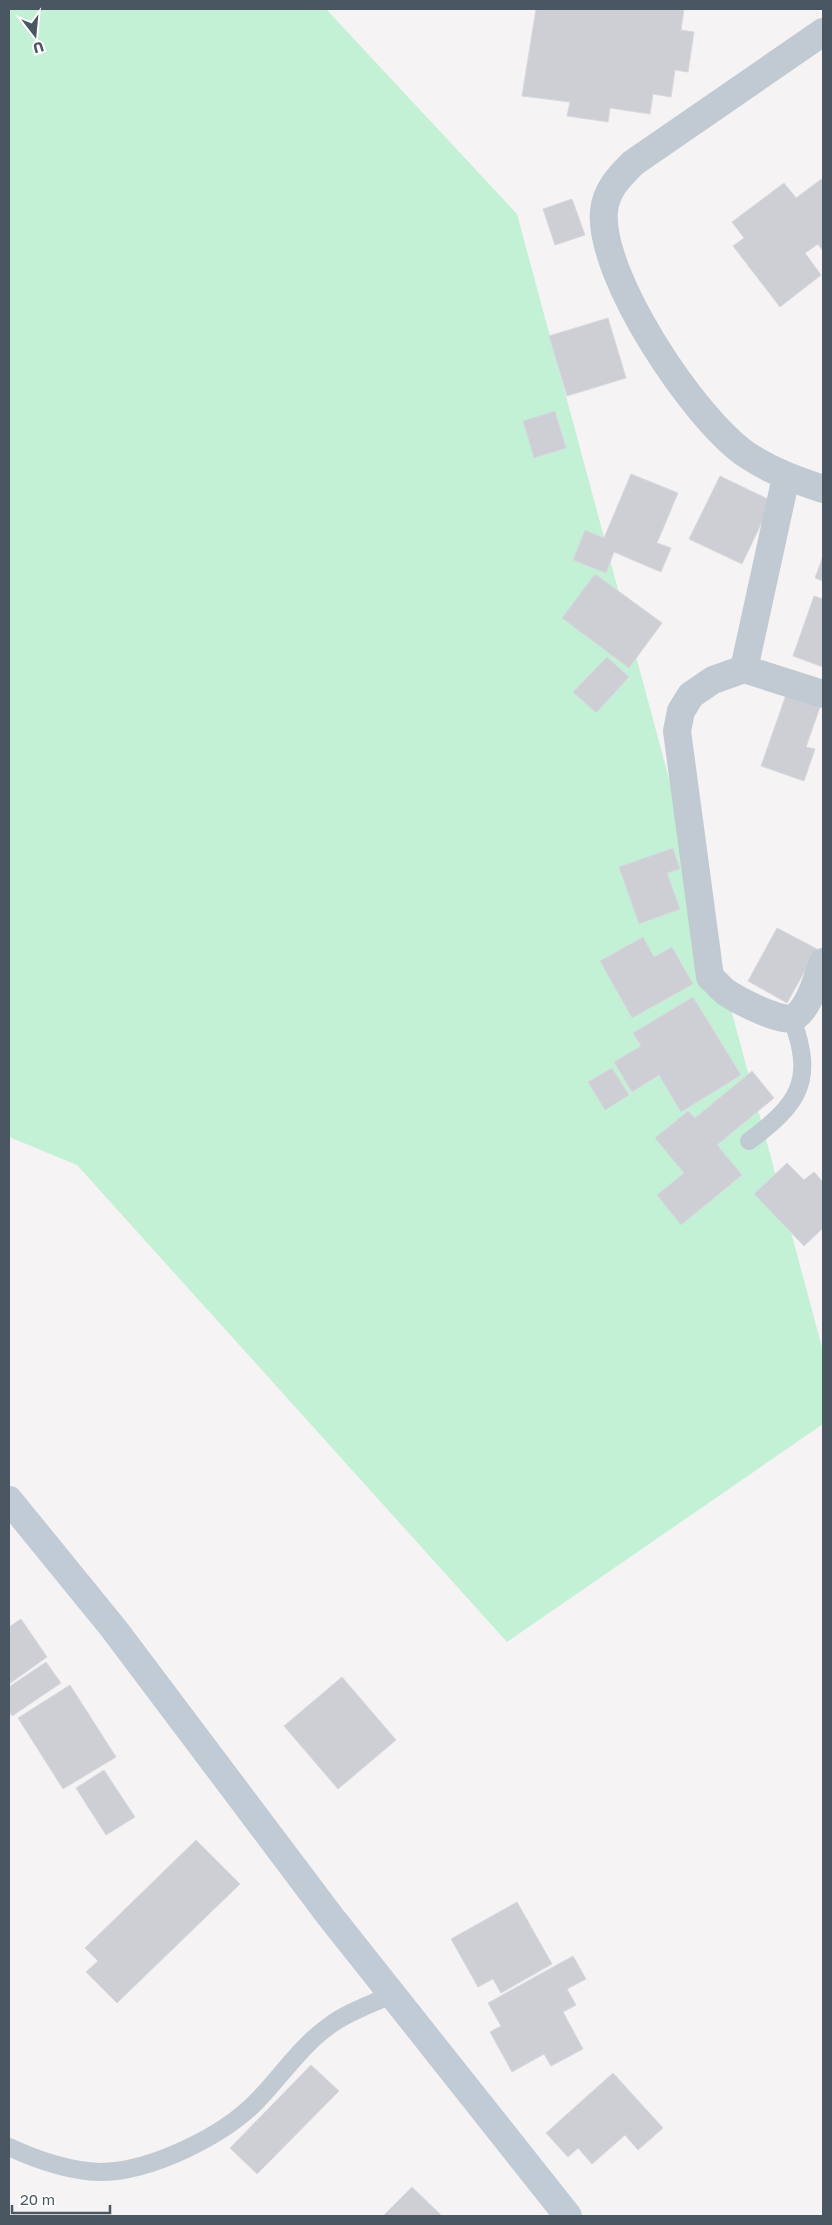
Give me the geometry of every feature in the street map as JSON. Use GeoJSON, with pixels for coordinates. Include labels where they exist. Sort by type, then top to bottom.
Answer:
{"type":"FeatureCollection","features":[{"type":"Feature","properties":{"kind":"street"},"geometry":{"type":"LineString","coordinates":[[823,32],[633,163],[612,184],[604,210],[606,241],[624,290],[657,348],[687,394],[714,424],[746,454],[786,477],[823,489]]}},
{"type":"Feature","properties":{"kind":"street"},"geometry":{"type":"LineString","coordinates":[[744,670],[786,477]]}},
{"type":"Feature","properties":{"kind":"street"},"geometry":{"type":"LineString","coordinates":[[823,694],[744,670],[713,680],[691,695],[681,710],[677,731],[706,958],[710,976],[726,992],[780,1019],[792,1019],[797,1016],[805,1004],[823,962]]}},
{"type":"Feature","properties":{"kind":"street"},"geometry":{"type":"LineString","coordinates":[[9,1500],[114,1629],[330,1916],[568,2216]]}},
{"type":"Feature","properties":{"kind":"lane"},"geometry":{"type":"LineString","coordinates":[[749,1141],[773,1123],[790,1104],[800,1086],[803,1068],[801,1043],[792,1019]]}},
{"type":"Feature","properties":{"kind":"lane"},"geometry":{"type":"LineString","coordinates":[[9,2147],[40,2161],[99,2172],[140,2165],[187,2149],[227,2126],[257,2101],[308,2044],[330,2025],[393,1994]]}},
{"type":"Feature","properties":{"kind":"green space"},"geometry":{"type":"Polygon","coordinates":[[[9,9],[326,9],[517,214],[823,1351],[823,1424],[507,1642],[77,1165],[9,1137],[9,9]]]}},
{"type":"Feature","properties":{"kind":"building"},"geometry":{"type":"Polygon","coordinates":[[[536,9],[684,9],[681,30],[694,32],[688,72],[675,70],[671,97],[653,94],[650,114],[610,108],[608,122],[567,116],[570,102],[522,96],[536,9]]]}},
{"type":"Feature","properties":{"kind":"building"},"geometry":{"type":"Polygon","coordinates":[[[823,178],[823,251],[818,244],[805,253],[821,275],[780,307],[733,246],[744,238],[732,222],[784,183],[796,198],[823,178]]]}},
{"type":"Feature","properties":{"kind":"building"},"geometry":{"type":"Polygon","coordinates":[[[572,199],[585,235],[555,245],[543,209],[572,199]]]}},
{"type":"Feature","properties":{"kind":"building"},"geometry":{"type":"Polygon","coordinates":[[[608,318],[626,378],[567,396],[549,336],[608,318]]]}},
{"type":"Feature","properties":{"kind":"building"},"geometry":{"type":"Polygon","coordinates":[[[555,411],[566,448],[534,458],[523,421],[555,411]]]}},
{"type":"Feature","properties":{"kind":"building"},"geometry":{"type":"Polygon","coordinates":[[[631,474],[678,493],[657,543],[671,548],[661,572],[614,552],[606,573],[573,560],[585,530],[604,538],[631,474]]]}},
{"type":"Feature","properties":{"kind":"building"},"geometry":{"type":"Polygon","coordinates":[[[720,476],[772,501],[742,564],[689,539],[720,476]]]}},
{"type":"Feature","properties":{"kind":"building"},"geometry":{"type":"Polygon","coordinates":[[[823,556],[823,581],[815,578],[823,556]]]}},
{"type":"Feature","properties":{"kind":"building"},"geometry":{"type":"Polygon","coordinates":[[[595,574],[662,623],[629,668],[562,618],[595,574]]]}},
{"type":"Feature","properties":{"kind":"building"},"geometry":{"type":"Polygon","coordinates":[[[814,596],[823,599],[823,667],[793,656],[814,596]]]}},
{"type":"Feature","properties":{"kind":"building"},"geometry":{"type":"Polygon","coordinates":[[[607,657],[629,677],[596,713],[573,692],[607,657]]]}},
{"type":"Feature","properties":{"kind":"building"},"geometry":{"type":"Polygon","coordinates":[[[786,695],[820,707],[806,747],[815,749],[804,781],[761,766],[786,695]]]}},
{"type":"Feature","properties":{"kind":"building"},"geometry":{"type":"Polygon","coordinates":[[[673,848],[680,869],[667,873],[680,909],[639,924],[619,867],[673,848]]]}},
{"type":"Feature","properties":{"kind":"building"},"geometry":{"type":"Polygon","coordinates":[[[777,928],[817,949],[787,1003],[748,981],[777,928]]]}},
{"type":"Feature","properties":{"kind":"building"},"geometry":{"type":"Polygon","coordinates":[[[643,937],[654,957],[672,947],[693,984],[632,1018],[600,961],[643,937]]]}},
{"type":"Feature","properties":{"kind":"building"},"geometry":{"type":"Polygon","coordinates":[[[693,997],[741,1075],[681,1112],[659,1075],[632,1092],[614,1062],[641,1046],[633,1033],[693,997]]]}},
{"type":"Feature","properties":{"kind":"building"},"geometry":{"type":"Polygon","coordinates":[[[612,1068],[629,1095],[605,1110],[588,1082],[612,1068]]]}},
{"type":"Feature","properties":{"kind":"building"},"geometry":{"type":"Polygon","coordinates":[[[752,1071],[774,1098],[717,1145],[742,1175],[681,1225],[657,1195],[684,1173],[655,1138],[688,1111],[695,1118],[752,1071]]]}},
{"type":"Feature","properties":{"kind":"building"},"geometry":{"type":"Polygon","coordinates":[[[787,1163],[804,1180],[814,1172],[823,1182],[823,1228],[804,1246],[754,1194],[787,1163]]]}},
{"type":"Feature","properties":{"kind":"building"},"geometry":{"type":"Polygon","coordinates":[[[21,1619],[47,1657],[9,1684],[9,1627],[21,1619]]]}},
{"type":"Feature","properties":{"kind":"building"},"geometry":{"type":"Polygon","coordinates":[[[46,1662],[61,1683],[12,1716],[9,1711],[9,1687],[46,1662]]]}},
{"type":"Feature","properties":{"kind":"building"},"geometry":{"type":"Polygon","coordinates":[[[342,1677],[396,1740],[338,1789],[284,1726],[342,1677]]]}},
{"type":"Feature","properties":{"kind":"building"},"geometry":{"type":"Polygon","coordinates":[[[70,1685],[116,1757],[63,1789],[18,1718],[70,1685]]]}},
{"type":"Feature","properties":{"kind":"building"},"geometry":{"type":"Polygon","coordinates":[[[104,1770],[135,1817],[106,1835],[76,1788],[104,1770]]]}},
{"type":"Feature","properties":{"kind":"building"},"geometry":{"type":"Polygon","coordinates":[[[196,1840],[240,1884],[117,2003],[86,1972],[98,1961],[85,1948],[196,1840]]]}},
{"type":"Feature","properties":{"kind":"building"},"geometry":{"type":"Polygon","coordinates":[[[517,1902],[552,1964],[501,1993],[493,1979],[478,1987],[451,1939],[517,1902]]]}},
{"type":"Feature","properties":{"kind":"building"},"geometry":{"type":"Polygon","coordinates":[[[573,1956],[586,1979],[567,1989],[576,2005],[563,2012],[583,2049],[551,2066],[544,2054],[512,2072],[490,2032],[501,2026],[488,2003],[573,1956]]]}},
{"type":"Feature","properties":{"kind":"building"},"geometry":{"type":"Polygon","coordinates":[[[311,2065],[339,2091],[257,2174],[230,2148],[311,2065]]]}},
{"type":"Feature","properties":{"kind":"building"},"geometry":{"type":"Polygon","coordinates":[[[613,2073],[663,2128],[638,2150],[625,2135],[592,2164],[578,2148],[568,2157],[546,2133],[613,2073]]]}},
{"type":"Feature","properties":{"kind":"building"},"geometry":{"type":"Polygon","coordinates":[[[412,2187],[442,2216],[383,2216],[412,2187]]]}}]}
